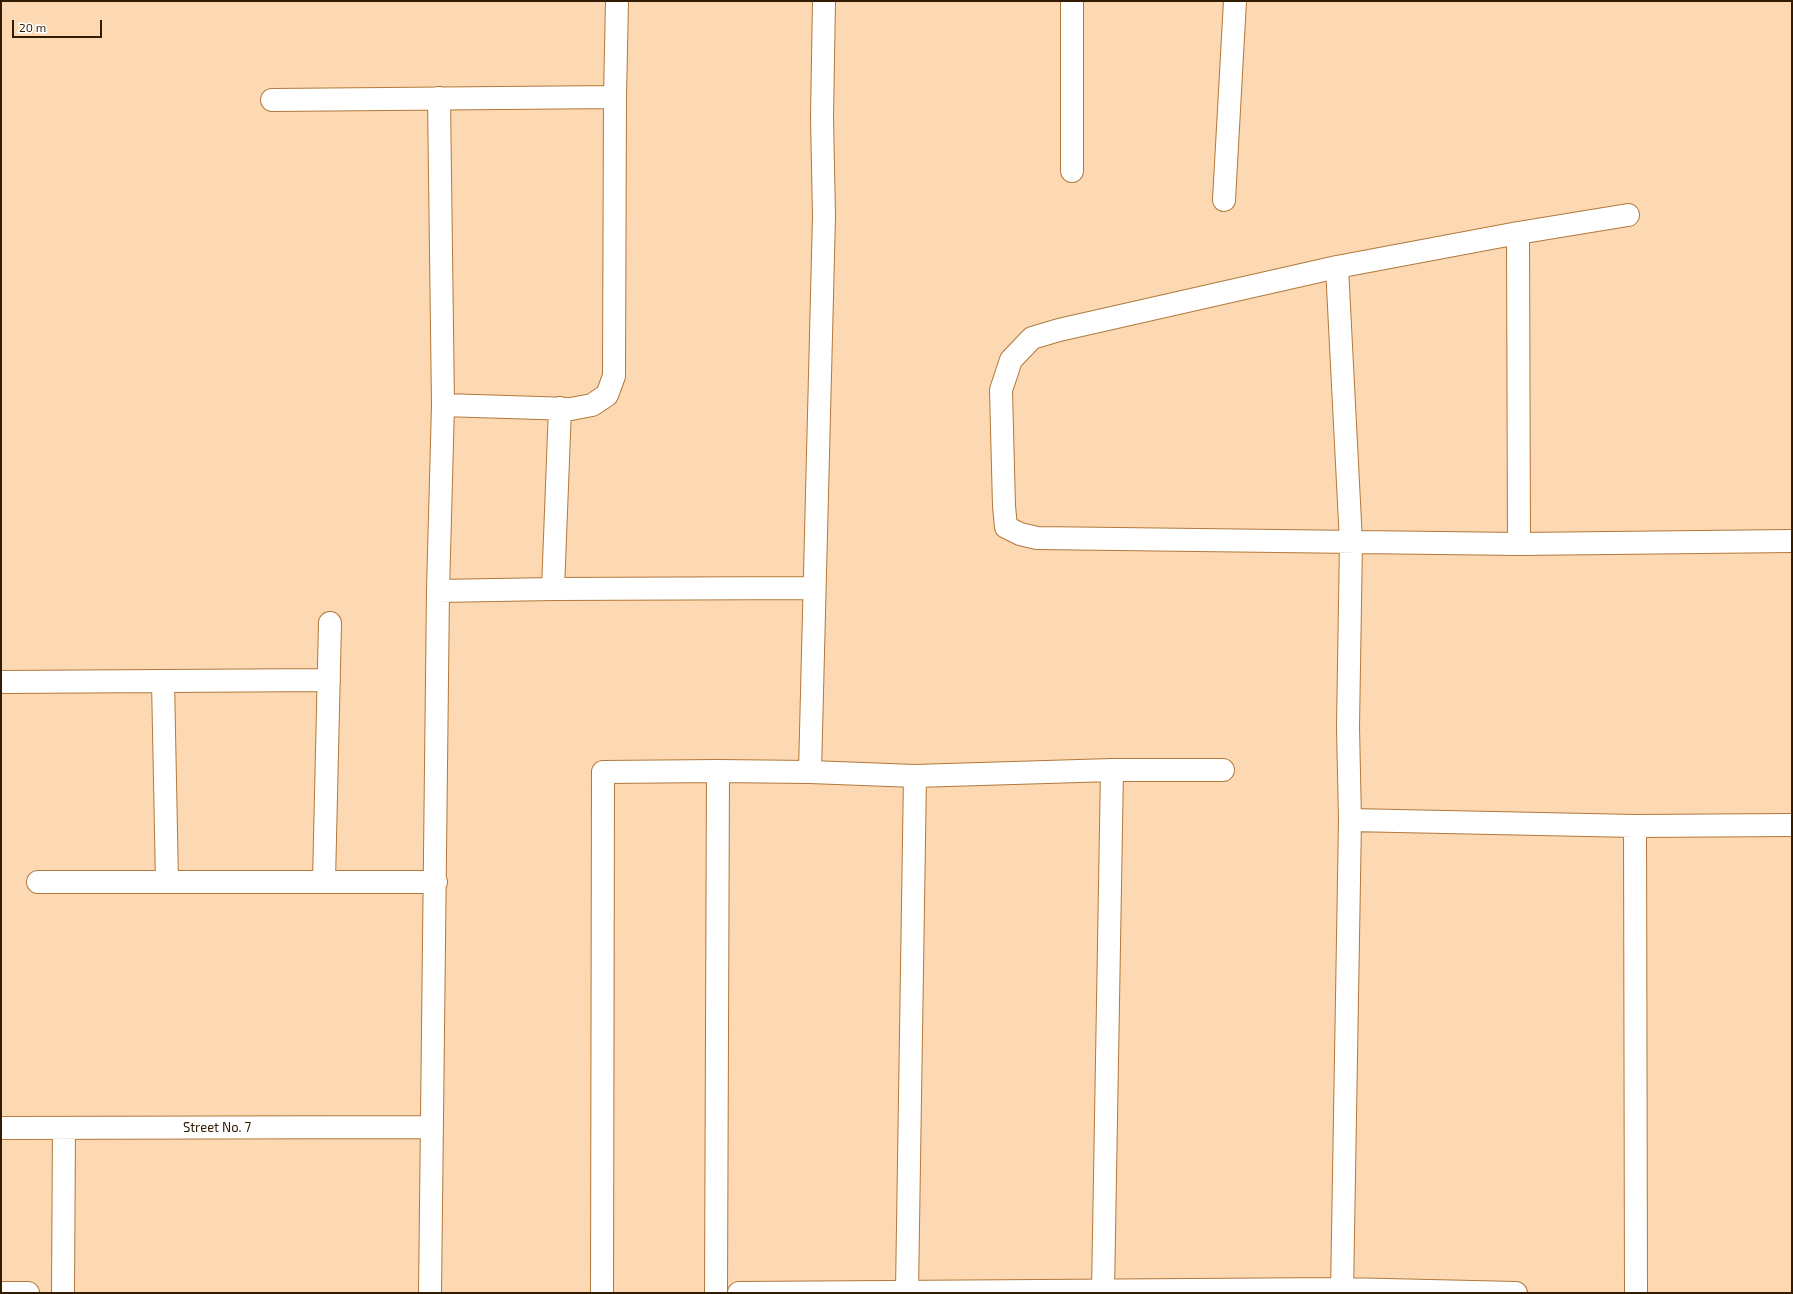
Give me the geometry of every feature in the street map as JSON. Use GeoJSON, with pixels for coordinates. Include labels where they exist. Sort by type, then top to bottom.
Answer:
{"type":"FeatureCollection","features":[{"type":"Feature","properties":{"kind":"street"},"geometry":{"type":"LineString","coordinates":[[443,405],[560,408],[592,405],[607,395],[614,376],[615,97],[617,1]]}},
{"type":"Feature","properties":{"kind":"street"},"geometry":{"type":"LineString","coordinates":[[810,772],[824,216],[822,117],[824,1]]}},
{"type":"Feature","properties":{"kind":"street"},"geometry":{"type":"LineString","coordinates":[[1072,1],[1072,171]]}},
{"type":"Feature","properties":{"kind":"street"},"geometry":{"type":"LineString","coordinates":[[1224,200],[1235,1]]}},
{"type":"Feature","properties":{"kind":"street"},"geometry":{"type":"LineString","coordinates":[[272,100],[615,97]]}},
{"type":"Feature","properties":{"kind":"street"},"geometry":{"type":"LineString","coordinates":[[430,1293],[436,882],[438,591],[443,405],[439,98]]}},
{"type":"Feature","properties":{"kind":"street"},"geometry":{"type":"LineString","coordinates":[[1628,215],[1518,232],[1337,267],[1059,330],[1032,338],[1011,360],[1001,390],[1004,506],[1006,526],[1020,534],[1037,538],[1519,544],[1792,541]]}},
{"type":"Feature","properties":{"kind":"street"},"geometry":{"type":"LineString","coordinates":[[1518,232],[1519,544]]}},
{"type":"Feature","properties":{"kind":"street"},"geometry":{"type":"LineString","coordinates":[[1337,267],[1351,542],[1348,727],[1350,820],[1342,1291]]}},
{"type":"Feature","properties":{"kind":"street"},"geometry":{"type":"LineString","coordinates":[[553,589],[560,408]]}},
{"type":"Feature","properties":{"kind":"street"},"geometry":{"type":"LineString","coordinates":[[438,591],[814,588]]}},
{"type":"Feature","properties":{"kind":"street"},"geometry":{"type":"LineString","coordinates":[[324,881],[330,623]]}},
{"type":"Feature","properties":{"kind":"street"},"geometry":{"type":"LineString","coordinates":[[1,682],[329,680]]}},
{"type":"Feature","properties":{"kind":"street"},"geometry":{"type":"LineString","coordinates":[[164,681],[167,882]]}},
{"type":"Feature","properties":{"kind":"street"},"geometry":{"type":"LineString","coordinates":[[1103,1292],[1112,770]]}},
{"type":"Feature","properties":{"kind":"street"},"geometry":{"type":"LineString","coordinates":[[602,1293],[603,772],[810,772],[915,776],[1112,770],[1223,770]]}},
{"type":"Feature","properties":{"kind":"street"},"geometry":{"type":"LineString","coordinates":[[716,1293],[718,771]]}},
{"type":"Feature","properties":{"kind":"street"},"geometry":{"type":"LineString","coordinates":[[907,1291],[915,776]]}},
{"type":"Feature","properties":{"kind":"street"},"geometry":{"type":"LineString","coordinates":[[1350,820],[1635,826],[1792,825]]}},
{"type":"Feature","properties":{"kind":"street"},"geometry":{"type":"LineString","coordinates":[[1635,826],[1636,1293]]}},
{"type":"Feature","properties":{"kind":"street"},"geometry":{"type":"LineString","coordinates":[[38,882],[436,882]]}},
{"type":"Feature","properties":{"kind":"street","name":"Street No. 7"},"geometry":{"type":"LineString","coordinates":[[1,1128],[432,1127]]}},
{"type":"Feature","properties":{"kind":"street"},"geometry":{"type":"LineString","coordinates":[[63,1293],[64,1128]]}},
{"type":"Feature","properties":{"kind":"street"},"geometry":{"type":"LineString","coordinates":[[739,1293],[907,1291],[1342,1291],[1516,1293]]}},
{"type":"Feature","properties":{"kind":"street"},"geometry":{"type":"LineString","coordinates":[[1,1293],[28,1293]]}}]}
